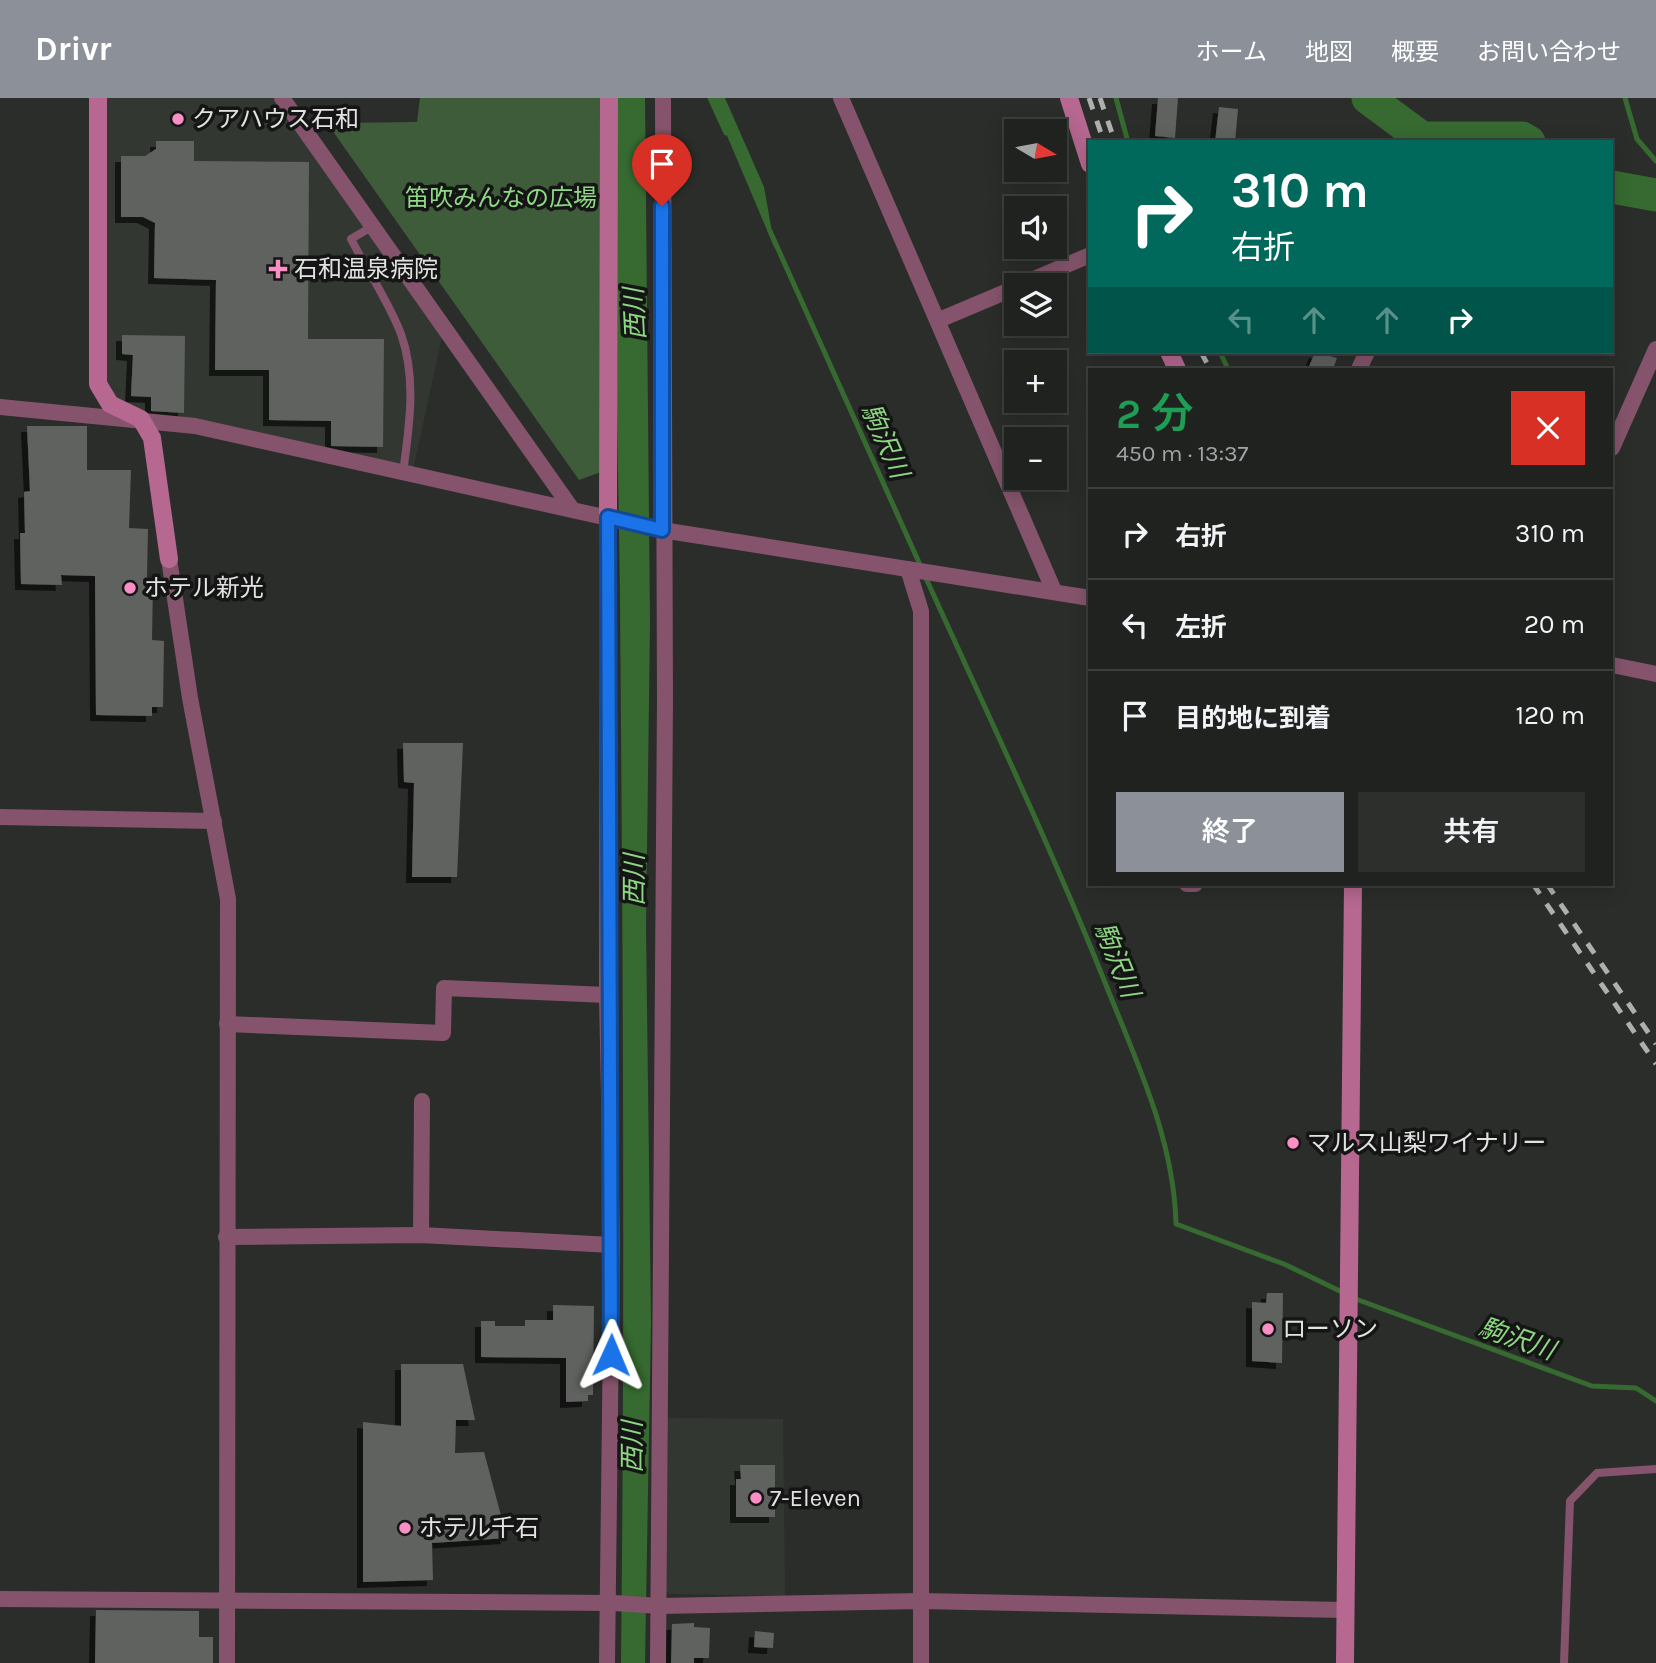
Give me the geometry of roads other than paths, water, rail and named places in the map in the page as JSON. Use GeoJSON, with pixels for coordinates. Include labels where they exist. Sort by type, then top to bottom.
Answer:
{"type":"FeatureCollection","features":[{"type":"Feature","properties":{"kind":"street"},"geometry":{"type":"LineString","coordinates":[[98,98],[98,384],[110,404],[141,419],[154,449],[190,698],[228,899],[227,1663]]}},
{"type":"Feature","properties":{"kind":"street"},"geometry":{"type":"LineString","coordinates":[[282,98],[572,509]]}},
{"type":"Feature","properties":{"kind":"street"},"geometry":{"type":"LineString","coordinates":[[607,1663],[611,1603],[612,1245],[607,995],[612,519],[609,98]]}},
{"type":"Feature","properties":{"kind":"street"},"geometry":{"type":"LineString","coordinates":[[659,1663],[654,1606],[665,715],[656,529],[663,98]]}},
{"type":"Feature","properties":{"kind":"street"},"geometry":{"type":"LineString","coordinates":[[841,98],[1054,591]]}},
{"type":"Feature","properties":{"kind":"street"},"geometry":{"type":"LineString","coordinates":[[1069,98],[1088,158]]}},
{"type":"Feature","properties":{"kind":"street"},"geometry":{"type":"LineString","coordinates":[[1048,273],[1088,256]]}},
{"type":"Feature","properties":{"kind":"street"},"geometry":{"type":"LineString","coordinates":[[939,320],[1004,292]]}},
{"type":"Feature","properties":{"kind":"street"},"geometry":{"type":"LineString","coordinates":[[1613,446],[1656,349]]}},
{"type":"Feature","properties":{"kind":"street"},"geometry":{"type":"LineString","coordinates":[[0,407],[195,426],[656,529],[1088,598]]}},
{"type":"Feature","properties":{"kind":"street"},"geometry":{"type":"LineString","coordinates":[[909,569],[921,611],[921,1663]]}},
{"type":"Feature","properties":{"kind":"street"},"geometry":{"type":"LineString","coordinates":[[1613,665],[1656,674]]}},
{"type":"Feature","properties":{"kind":"street"},"geometry":{"type":"LineString","coordinates":[[0,817],[214,821]]}},
{"type":"Feature","properties":{"kind":"street"},"geometry":{"type":"LineString","coordinates":[[1345,1663],[1353,886]]}},
{"type":"Feature","properties":{"kind":"street"},"geometry":{"type":"LineString","coordinates":[[227,1024],[443,1033],[444,988],[607,995]]}},
{"type":"Feature","properties":{"kind":"street"},"geometry":{"type":"LineString","coordinates":[[421,1235],[422,1101]]}},
{"type":"Feature","properties":{"kind":"street"},"geometry":{"type":"LineString","coordinates":[[226,1237],[421,1235],[612,1245]]}},
{"type":"Feature","properties":{"kind":"street"},"geometry":{"type":"LineString","coordinates":[[0,1599],[611,1603],[654,1606],[921,1601],[1345,1611]]}},
{"type":"Feature","properties":{"kind":"lane"},"geometry":{"type":"LineString","coordinates":[[373,226],[351,239],[401,335],[410,379],[411,417],[403,473]]}},
{"type":"Feature","properties":{"kind":"lane"},"geometry":{"type":"LineString","coordinates":[[1564,1663],[1570,1501],[1597,1473],[1656,1469]]}},
{"type":"Feature","properties":{"kind":"water","name":"西川"},"geometry":{"type":"Polygon","coordinates":[[[615,98],[645,98],[650,623],[646,927],[651,1322],[645,1663],[621,1663],[623,999],[615,98]]]}},
{"type":"Feature","properties":{"kind":"water"},"geometry":{"type":"Polygon","coordinates":[[[711,98],[725,98],[764,187],[775,249],[711,98]]]}},
{"type":"Feature","properties":{"kind":"waterway","name":"駒沢川"},"geometry":{"type":"LineString","coordinates":[[710,98],[726,133]]}},
{"type":"Feature","properties":{"kind":"waterway"},"geometry":{"type":"LineString","coordinates":[[1116,98],[1127,140]]}},
{"type":"Feature","properties":{"kind":"waterway"},"geometry":{"type":"LineString","coordinates":[[1368,98],[1422,138],[1526,140]]}},
{"type":"Feature","properties":{"kind":"waterway"},"geometry":{"type":"LineString","coordinates":[[1625,98],[1637,139],[1656,161]]}},
{"type":"Feature","properties":{"kind":"waterway"},"geometry":{"type":"LineString","coordinates":[[1613,187],[1656,195]]}},
{"type":"Feature","properties":{"kind":"waterway","name":"駒沢川"},"geometry":{"type":"LineString","coordinates":[[770,231],[921,567]]}},
{"type":"Feature","properties":{"kind":"waterway"},"geometry":{"type":"LineString","coordinates":[[1221,354],[1228,368]]}},
{"type":"Feature","properties":{"kind":"waterway","name":"駒沢川"},"geometry":{"type":"LineString","coordinates":[[925,576],[1066,889],[1144,1079],[1169,1164],[1176,1224],[1284,1264],[1344,1293]]}},
{"type":"Feature","properties":{"kind":"waterway","name":"駒沢川"},"geometry":{"type":"LineString","coordinates":[[1353,1298],[1592,1386],[1636,1388],[1656,1401]]}},
{"type":"Feature","properties":{"kind":"railway"},"geometry":{"type":"LineString","coordinates":[[1089,98],[1103,140]]}},
{"type":"Feature","properties":{"kind":"railway"},"geometry":{"type":"LineString","coordinates":[[1100,98],[1114,140]]}},
{"type":"Feature","properties":{"kind":"railway"},"geometry":{"type":"LineString","coordinates":[[1202,354],[1209,368]]}},
{"type":"Feature","properties":{"kind":"railway"},"geometry":{"type":"LineString","coordinates":[[1534,886],[1656,1064]]}},
{"type":"Feature","properties":{"kind":"railway"},"geometry":{"type":"LineString","coordinates":[[1548,886],[1656,1044]]}},
{"type":"Feature","properties":{"kind":"place","name":"クアハウス石和"},"geometry":{"type":"Point","coordinates":[178,119]}},
{"type":"Feature","properties":{"kind":"place","name":"石和温泉病院"},"geometry":{"type":"Point","coordinates":[278,269]}},
{"type":"Feature","properties":{"kind":"place","name":"ホテル新光"},"geometry":{"type":"Point","coordinates":[130,588]}},
{"type":"Feature","properties":{"kind":"place","name":"マルス山梨ワイナリー"},"geometry":{"type":"Point","coordinates":[1293,1143]}},
{"type":"Feature","properties":{"kind":"place","name":"ローソン"},"geometry":{"type":"Point","coordinates":[1268,1329]}},
{"type":"Feature","properties":{"kind":"place","name":"7-Eleven"},"geometry":{"type":"Point","coordinates":[756,1498]}},
{"type":"Feature","properties":{"kind":"place","name":"ホテル千石"},"geometry":{"type":"Point","coordinates":[405,1528]}},
{"type":"Feature","properties":{"kind":"park label","name":"笛吹みんなの広場"},"geometry":{"type":"Point","coordinates":[501,198]}}]}
